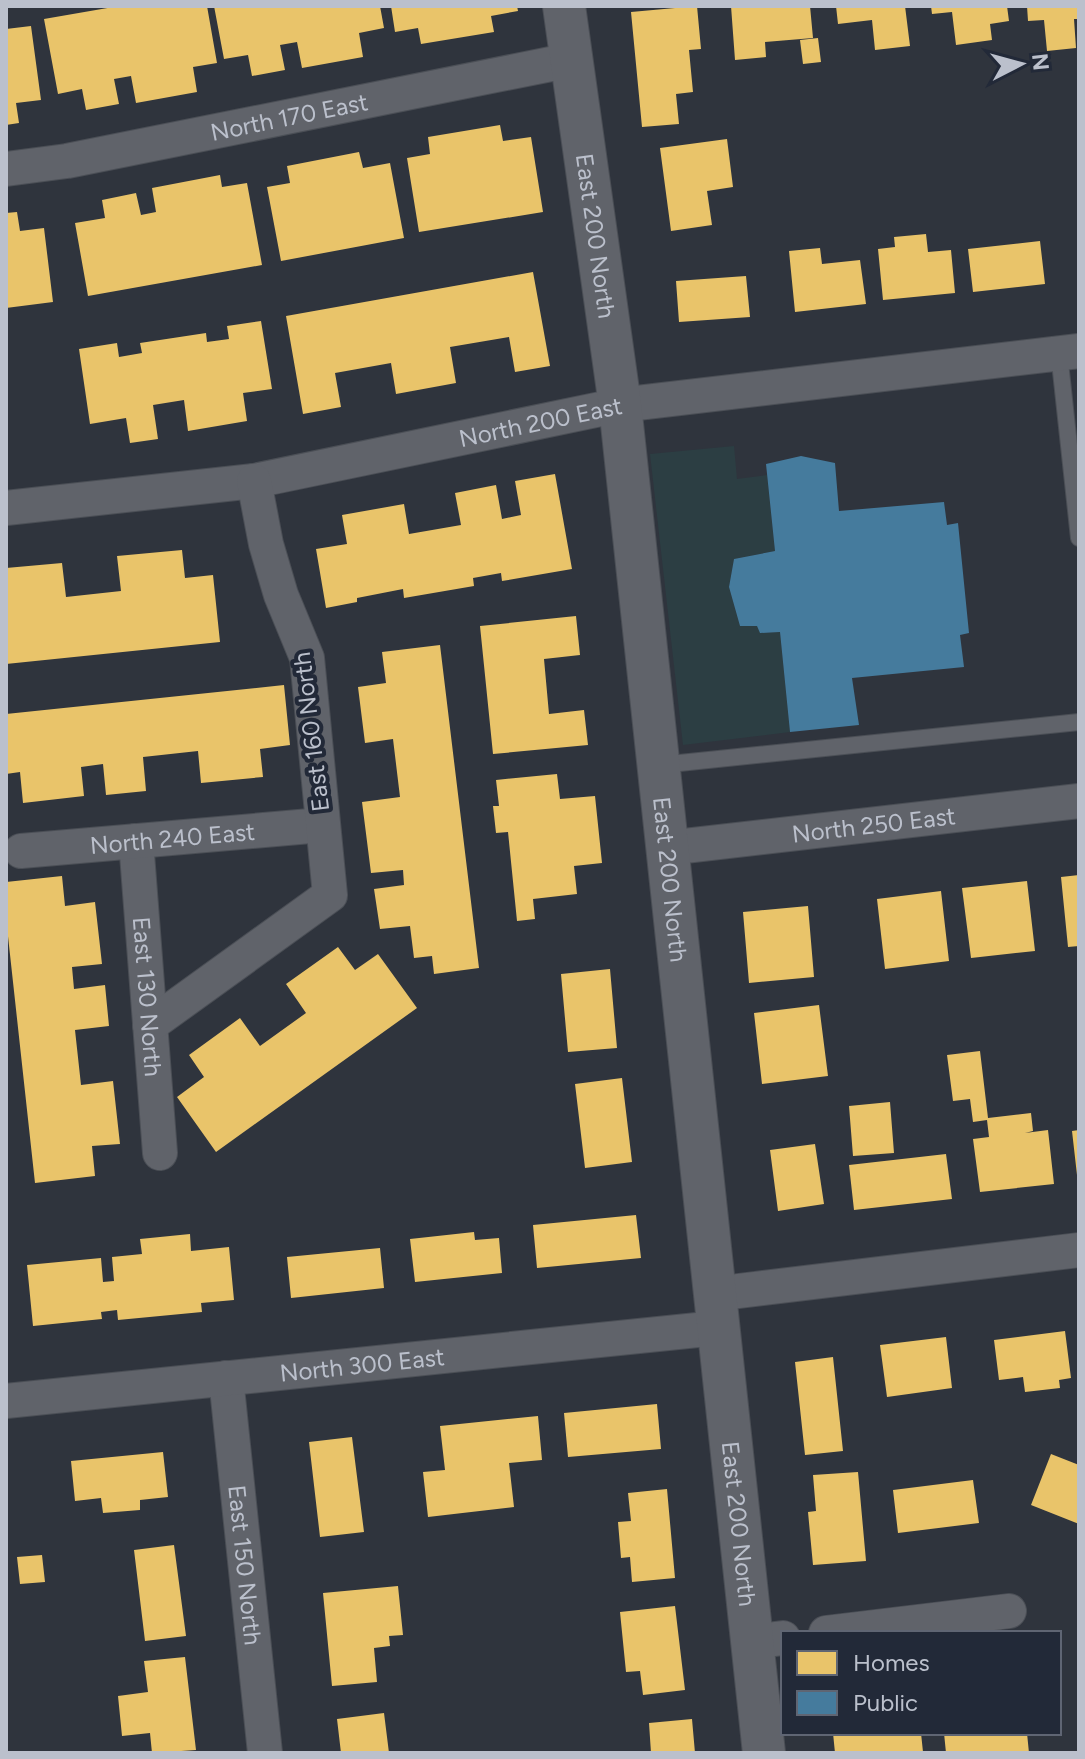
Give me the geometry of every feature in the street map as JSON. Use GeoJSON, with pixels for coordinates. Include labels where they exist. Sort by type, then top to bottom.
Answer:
{"type":"FeatureCollection","features":[{"type":"Feature","properties":{"kind":"street","name":"East 200 North"},"geometry":{"type":"LineString","coordinates":[[564,6],[620,405],[715,1311],[767,1640],[764,1753]]}},
{"type":"Feature","properties":{"kind":"street","name":"North 170 East"},"geometry":{"type":"LineString","coordinates":[[6,169],[67,161],[571,60]]}},
{"type":"Feature","properties":{"kind":"street","name":"North 200 East"},"geometry":{"type":"LineString","coordinates":[[6,508],[254,481],[620,405],[1069,352]]}},
{"type":"Feature","properties":{"kind":"street","name":"East 160 North"},"geometry":{"type":"LineString","coordinates":[[150,1025],[330,895],[307,658],[281,595],[254,481]]}},
{"type":"Feature","properties":{"kind":"street","name":"North 250 East"},"geometry":{"type":"LineString","coordinates":[[667,848],[1079,801]]}},
{"type":"Feature","properties":{"kind":"street","name":"North 240 East"},"geometry":{"type":"LineString","coordinates":[[21,851],[322,825]]}},
{"type":"Feature","properties":{"kind":"street","name":"East 130 North"},"geometry":{"type":"LineString","coordinates":[[136,841],[160,1153]]}},
{"type":"Feature","properties":{"kind":"street","name":"North 300 East"},"geometry":{"type":"LineString","coordinates":[[6,1401],[226,1378],[715,1311],[1079,1250]]}},
{"type":"Feature","properties":{"kind":"street","name":"East 150 North"},"geometry":{"type":"LineString","coordinates":[[226,1378],[265,1753]]}},
{"type":"Feature","properties":{"kind":"street"},"geometry":{"type":"LineString","coordinates":[[843,1631],[1009,1611]]}},
{"type":"Feature","properties":{"kind":"lane"},"geometry":{"type":"LineString","coordinates":[[1069,352],[1079,538]]}},
{"type":"Feature","properties":{"kind":"lane"},"geometry":{"type":"LineString","coordinates":[[658,765],[1079,722]]}},
{"type":"Feature","properties":{"kind":"shaded area"},"geometry":{"type":"Polygon","coordinates":[[[734,446],[737,479],[767,475],[775,551],[734,559],[729,587],[740,626],[757,626],[761,633],[780,632],[790,732],[683,745],[650,454],[734,446]]]}},
{"type":"Feature","properties":{"kind":"building: Homes"},"geometry":{"type":"Polygon","coordinates":[[[119,6],[207,6],[217,63],[193,67],[197,92],[136,103],[131,76],[114,79],[119,104],[86,110],[82,89],[58,94],[44,19],[119,6]]]}},
{"type":"Feature","properties":{"kind":"building: Homes"},"geometry":{"type":"Polygon","coordinates":[[[214,6],[380,6],[384,28],[359,33],[363,57],[302,68],[297,42],[280,45],[285,70],[252,76],[248,55],[224,59],[214,6]]]}},
{"type":"Feature","properties":{"kind":"building: Homes"},"geometry":{"type":"Polygon","coordinates":[[[391,6],[517,6],[518,11],[491,16],[494,32],[421,44],[418,28],[395,32],[391,6]]]}},
{"type":"Feature","properties":{"kind":"building: Homes"},"geometry":{"type":"Polygon","coordinates":[[[697,6],[701,49],[689,50],[693,92],[676,94],[679,124],[642,127],[631,12],[697,6]]]}},
{"type":"Feature","properties":{"kind":"building: Homes"},"geometry":{"type":"Polygon","coordinates":[[[731,6],[810,6],[813,38],[765,42],[766,57],[735,60],[731,6]]]}},
{"type":"Feature","properties":{"kind":"building: Homes"},"geometry":{"type":"Polygon","coordinates":[[[836,6],[905,6],[910,46],[875,50],[872,20],[838,24],[836,6]]]}},
{"type":"Feature","properties":{"kind":"building: Homes"},"geometry":{"type":"Polygon","coordinates":[[[931,6],[1007,6],[1009,21],[990,24],[992,40],[956,45],[952,12],[932,14],[931,6]]]}},
{"type":"Feature","properties":{"kind":"building: Homes"},"geometry":{"type":"Polygon","coordinates":[[[1027,6],[1079,6],[1079,19],[1074,19],[1076,48],[1047,51],[1044,20],[1028,21],[1027,6]]]}},
{"type":"Feature","properties":{"kind":"building: Homes"},"geometry":{"type":"Polygon","coordinates":[[[31,26],[41,100],[16,103],[19,123],[6,125],[6,29],[31,26]]]}},
{"type":"Feature","properties":{"kind":"building: Homes"},"geometry":{"type":"Polygon","coordinates":[[[818,38],[821,62],[803,64],[800,40],[818,38]]]}},
{"type":"Feature","properties":{"kind":"building: Homes"},"geometry":{"type":"Polygon","coordinates":[[[500,125],[503,141],[531,137],[543,212],[419,232],[407,158],[430,154],[428,137],[500,125]]]}},
{"type":"Feature","properties":{"kind":"building: Homes"},"geometry":{"type":"Polygon","coordinates":[[[727,139],[733,187],[707,191],[712,225],[671,231],[660,148],[727,139]]]}},
{"type":"Feature","properties":{"kind":"building: Homes"},"geometry":{"type":"Polygon","coordinates":[[[359,152],[363,168],[390,163],[404,238],[281,261],[267,187],[290,183],[287,166],[359,152]]]}},
{"type":"Feature","properties":{"kind":"building: Homes"},"geometry":{"type":"Polygon","coordinates":[[[220,175],[222,187],[247,183],[262,265],[88,296],[75,223],[105,218],[102,200],[136,193],[141,215],[156,212],[152,188],[220,175]]]}},
{"type":"Feature","properties":{"kind":"building: Homes"},"geometry":{"type":"Polygon","coordinates":[[[17,212],[20,231],[44,228],[53,302],[6,308],[6,213],[17,212]]]}},
{"type":"Feature","properties":{"kind":"building: Homes"},"geometry":{"type":"Polygon","coordinates":[[[926,234],[928,252],[951,250],[955,293],[883,300],[878,249],[895,247],[894,237],[926,234]]]}},
{"type":"Feature","properties":{"kind":"building: Homes"},"geometry":{"type":"Polygon","coordinates":[[[1040,241],[1045,284],[973,292],[968,249],[1040,241]]]}},
{"type":"Feature","properties":{"kind":"building: Homes"},"geometry":{"type":"Polygon","coordinates":[[[820,248],[822,264],[860,260],[866,304],[795,312],[789,251],[820,248]]]}},
{"type":"Feature","properties":{"kind":"building: Homes"},"geometry":{"type":"Polygon","coordinates":[[[533,272],[550,366],[515,372],[509,337],[450,347],[456,383],[396,394],[391,363],[335,373],[341,407],[303,414],[286,316],[533,272]]]}},
{"type":"Feature","properties":{"kind":"building: Homes"},"geometry":{"type":"Polygon","coordinates":[[[746,276],[750,317],[679,322],[676,281],[746,276]]]}},
{"type":"Feature","properties":{"kind":"building: Homes"},"geometry":{"type":"Polygon","coordinates":[[[261,321],[272,389],[243,393],[247,421],[188,431],[184,400],[153,405],[158,439],[130,443],[126,418],[90,424],[79,349],[117,343],[119,357],[142,353],[140,343],[206,333],[207,342],[229,339],[227,326],[261,321]]]}},
{"type":"Feature","properties":{"kind":"building: Homes"},"geometry":{"type":"Polygon","coordinates":[[[555,474],[572,569],[502,581],[501,573],[473,578],[474,586],[404,598],[403,589],[326,608],[316,549],[347,544],[342,515],[404,504],[409,534],[461,525],[455,493],[496,485],[502,519],[521,515],[515,481],[555,474]]]}},
{"type":"Feature","properties":{"kind":"building: Homes"},"geometry":{"type":"Polygon","coordinates":[[[182,550],[185,578],[213,575],[220,642],[6,664],[6,568],[62,563],[66,597],[121,591],[117,556],[182,550]]]}},
{"type":"Feature","properties":{"kind":"building: Homes"},"geometry":{"type":"Polygon","coordinates":[[[576,616],[580,655],[544,659],[549,714],[584,710],[588,745],[493,754],[480,626],[576,616]]]}},
{"type":"Feature","properties":{"kind":"building: Homes"},"geometry":{"type":"Polygon","coordinates":[[[440,645],[479,968],[434,974],[432,956],[414,958],[410,926],[380,929],[374,889],[404,885],[403,870],[371,873],[362,802],[400,797],[393,739],[365,743],[358,687],[386,683],[382,652],[440,645]]]}},
{"type":"Feature","properties":{"kind":"building: Homes"},"geometry":{"type":"Polygon","coordinates":[[[284,685],[290,745],[260,749],[263,777],[201,783],[198,751],[143,757],[146,791],[106,795],[103,764],[81,767],[84,796],[23,803],[20,772],[6,774],[6,714],[284,685]]]}},
{"type":"Feature","properties":{"kind":"building: Homes"},"geometry":{"type":"Polygon","coordinates":[[[557,774],[560,799],[595,796],[602,863],[574,866],[577,894],[533,899],[535,919],[517,921],[508,832],[496,833],[493,806],[499,806],[496,780],[557,774]]]}},
{"type":"Feature","properties":{"kind":"building: Homes"},"geometry":{"type":"Polygon","coordinates":[[[1079,875],[1079,946],[1068,947],[1061,877],[1079,875]]]}},
{"type":"Feature","properties":{"kind":"building: Homes"},"geometry":{"type":"Polygon","coordinates":[[[62,876],[65,906],[95,902],[102,964],[72,967],[74,989],[105,985],[109,1026],[75,1030],[81,1085],[113,1081],[120,1144],[92,1146],[95,1176],[35,1183],[6,918],[6,882],[62,876]]]}},
{"type":"Feature","properties":{"kind":"building: Homes"},"geometry":{"type":"Polygon","coordinates":[[[1027,881],[1035,951],[971,958],[962,888],[1027,881]]]}},
{"type":"Feature","properties":{"kind":"building: Homes"},"geometry":{"type":"Polygon","coordinates":[[[941,891],[949,961],[885,969],[877,899],[941,891]]]}},
{"type":"Feature","properties":{"kind":"building: Homes"},"geometry":{"type":"Polygon","coordinates":[[[808,906],[814,977],[749,983],[743,912],[808,906]]]}},
{"type":"Feature","properties":{"kind":"building: Homes"},"geometry":{"type":"Polygon","coordinates":[[[338,947],[355,970],[378,954],[417,1008],[216,1152],[177,1097],[204,1077],[189,1055],[240,1018],[260,1046],[306,1013],[286,984],[338,947]]]}},
{"type":"Feature","properties":{"kind":"building: Homes"},"geometry":{"type":"Polygon","coordinates":[[[610,969],[617,1048],[568,1052],[561,974],[610,969]]]}},
{"type":"Feature","properties":{"kind":"building: Homes"},"geometry":{"type":"Polygon","coordinates":[[[819,1005],[828,1076],[762,1084],[754,1013],[819,1005]]]}},
{"type":"Feature","properties":{"kind":"building: Homes"},"geometry":{"type":"Polygon","coordinates":[[[980,1051],[988,1118],[1031,1113],[1033,1131],[1025,1133],[1048,1130],[1054,1184],[980,1192],[973,1139],[989,1137],[987,1120],[973,1122],[970,1099],[953,1101],[947,1055],[980,1051]]]}},
{"type":"Feature","properties":{"kind":"building: Homes"},"geometry":{"type":"Polygon","coordinates":[[[622,1078],[632,1162],[585,1168],[575,1084],[622,1078]]]}},
{"type":"Feature","properties":{"kind":"building: Homes"},"geometry":{"type":"Polygon","coordinates":[[[890,1102],[894,1153],[853,1156],[849,1106],[890,1102]]]}},
{"type":"Feature","properties":{"kind":"building: Homes"},"geometry":{"type":"Polygon","coordinates":[[[1079,1130],[1079,1175],[1077,1175],[1072,1131],[1079,1130]]]}},
{"type":"Feature","properties":{"kind":"building: Homes"},"geometry":{"type":"Polygon","coordinates":[[[815,1144],[824,1204],[778,1211],[770,1150],[815,1144]]]}},
{"type":"Feature","properties":{"kind":"building: Homes"},"geometry":{"type":"Polygon","coordinates":[[[946,1154],[952,1199],[854,1210],[849,1165],[946,1154]]]}},
{"type":"Feature","properties":{"kind":"building: Homes"},"geometry":{"type":"Polygon","coordinates":[[[636,1215],[641,1258],[537,1268],[533,1225],[636,1215]]]}},
{"type":"Feature","properties":{"kind":"building: Homes"},"geometry":{"type":"Polygon","coordinates":[[[474,1232],[475,1240],[499,1238],[502,1273],[415,1282],[410,1239],[474,1232]]]}},
{"type":"Feature","properties":{"kind":"building: Homes"},"geometry":{"type":"Polygon","coordinates":[[[190,1234],[191,1251],[229,1247],[234,1300],[201,1303],[202,1312],[118,1320],[117,1310],[101,1312],[102,1319],[33,1326],[27,1265],[101,1258],[103,1282],[114,1281],[112,1257],[142,1254],[140,1239],[190,1234]]]}},
{"type":"Feature","properties":{"kind":"building: Homes"},"geometry":{"type":"Polygon","coordinates":[[[380,1248],[384,1288],[291,1298],[287,1257],[380,1248]]]}},
{"type":"Feature","properties":{"kind":"building: Homes"},"geometry":{"type":"Polygon","coordinates":[[[1065,1331],[1071,1378],[1059,1380],[1060,1388],[1025,1392],[1023,1377],[999,1380],[994,1340],[1065,1331]]]}},
{"type":"Feature","properties":{"kind":"building: Homes"},"geometry":{"type":"Polygon","coordinates":[[[946,1337],[952,1388],[887,1397],[880,1345],[946,1337]]]}},
{"type":"Feature","properties":{"kind":"building: Homes"},"geometry":{"type":"Polygon","coordinates":[[[833,1357],[843,1451],[805,1455],[795,1362],[833,1357]]]}},
{"type":"Feature","properties":{"kind":"building: Homes"},"geometry":{"type":"Polygon","coordinates":[[[657,1404],[661,1449],[568,1457],[564,1413],[657,1404]]]}},
{"type":"Feature","properties":{"kind":"building: Homes"},"geometry":{"type":"Polygon","coordinates":[[[538,1416],[542,1460],[509,1463],[514,1507],[428,1517],[423,1472],[445,1470],[440,1426],[538,1416]]]}},
{"type":"Feature","properties":{"kind":"building: Homes"},"geometry":{"type":"Polygon","coordinates":[[[352,1437],[364,1532],[320,1537],[309,1442],[352,1437]]]}},
{"type":"Feature","properties":{"kind":"building: Homes"},"geometry":{"type":"Polygon","coordinates":[[[163,1452],[168,1497],[140,1500],[140,1510],[103,1513],[101,1498],[75,1501],[71,1461],[163,1452]]]}},
{"type":"Feature","properties":{"kind":"building: Homes"},"geometry":{"type":"Polygon","coordinates":[[[1051,1454],[1079,1465],[1079,1524],[1031,1505],[1051,1454]]]}},
{"type":"Feature","properties":{"kind":"building: Homes"},"geometry":{"type":"Polygon","coordinates":[[[858,1472],[866,1561],[813,1565],[808,1512],[816,1511],[813,1475],[858,1472]]]}},
{"type":"Feature","properties":{"kind":"building: Homes"},"geometry":{"type":"Polygon","coordinates":[[[973,1480],[979,1523],[898,1533],[893,1490],[973,1480]]]}},
{"type":"Feature","properties":{"kind":"building: Homes"},"geometry":{"type":"Polygon","coordinates":[[[667,1489],[675,1578],[632,1582],[630,1557],[621,1558],[618,1522],[631,1521],[628,1493],[667,1489]]]}},
{"type":"Feature","properties":{"kind":"building: Homes"},"geometry":{"type":"Polygon","coordinates":[[[174,1545],[186,1636],[145,1641],[134,1550],[174,1545]]]}},
{"type":"Feature","properties":{"kind":"building: Homes"},"geometry":{"type":"Polygon","coordinates":[[[42,1555],[45,1582],[20,1584],[17,1557],[42,1555]]]}},
{"type":"Feature","properties":{"kind":"building: Homes"},"geometry":{"type":"Polygon","coordinates":[[[398,1586],[403,1635],[389,1636],[390,1646],[374,1648],[377,1682],[332,1686],[323,1593],[398,1586]]]}},
{"type":"Feature","properties":{"kind":"building: Homes"},"geometry":{"type":"Polygon","coordinates":[[[675,1606],[685,1690],[643,1695],[640,1671],[626,1672],[620,1612],[675,1606]]]}},
{"type":"Feature","properties":{"kind":"building: Homes"},"geometry":{"type":"Polygon","coordinates":[[[185,1657],[196,1750],[152,1753],[150,1733],[122,1736],[118,1696],[148,1692],[144,1661],[185,1657]]]}},
{"type":"Feature","properties":{"kind":"building: Homes"},"geometry":{"type":"Polygon","coordinates":[[[384,1713],[389,1753],[341,1753],[337,1719],[384,1713]]]}},
{"type":"Feature","properties":{"kind":"building: Homes"},"geometry":{"type":"Polygon","coordinates":[[[692,1719],[695,1753],[651,1753],[649,1723],[692,1719]]]}},
{"type":"Feature","properties":{"kind":"building: Homes"},"geometry":{"type":"Polygon","coordinates":[[[833,1735],[921,1735],[923,1752],[835,1753],[833,1735]]]}},
{"type":"Feature","properties":{"kind":"building: Homes"},"geometry":{"type":"Polygon","coordinates":[[[944,1735],[1027,1735],[1029,1753],[946,1753],[944,1735]]]}},
{"type":"Feature","properties":{"kind":"building: Public"},"geometry":{"type":"Polygon","coordinates":[[[801,456],[835,463],[839,511],[944,502],[947,525],[958,523],[969,633],[960,635],[964,667],[852,678],[859,725],[790,732],[780,632],[760,633],[757,626],[740,626],[729,587],[734,559],[775,551],[766,464],[801,456]]]}}]}
